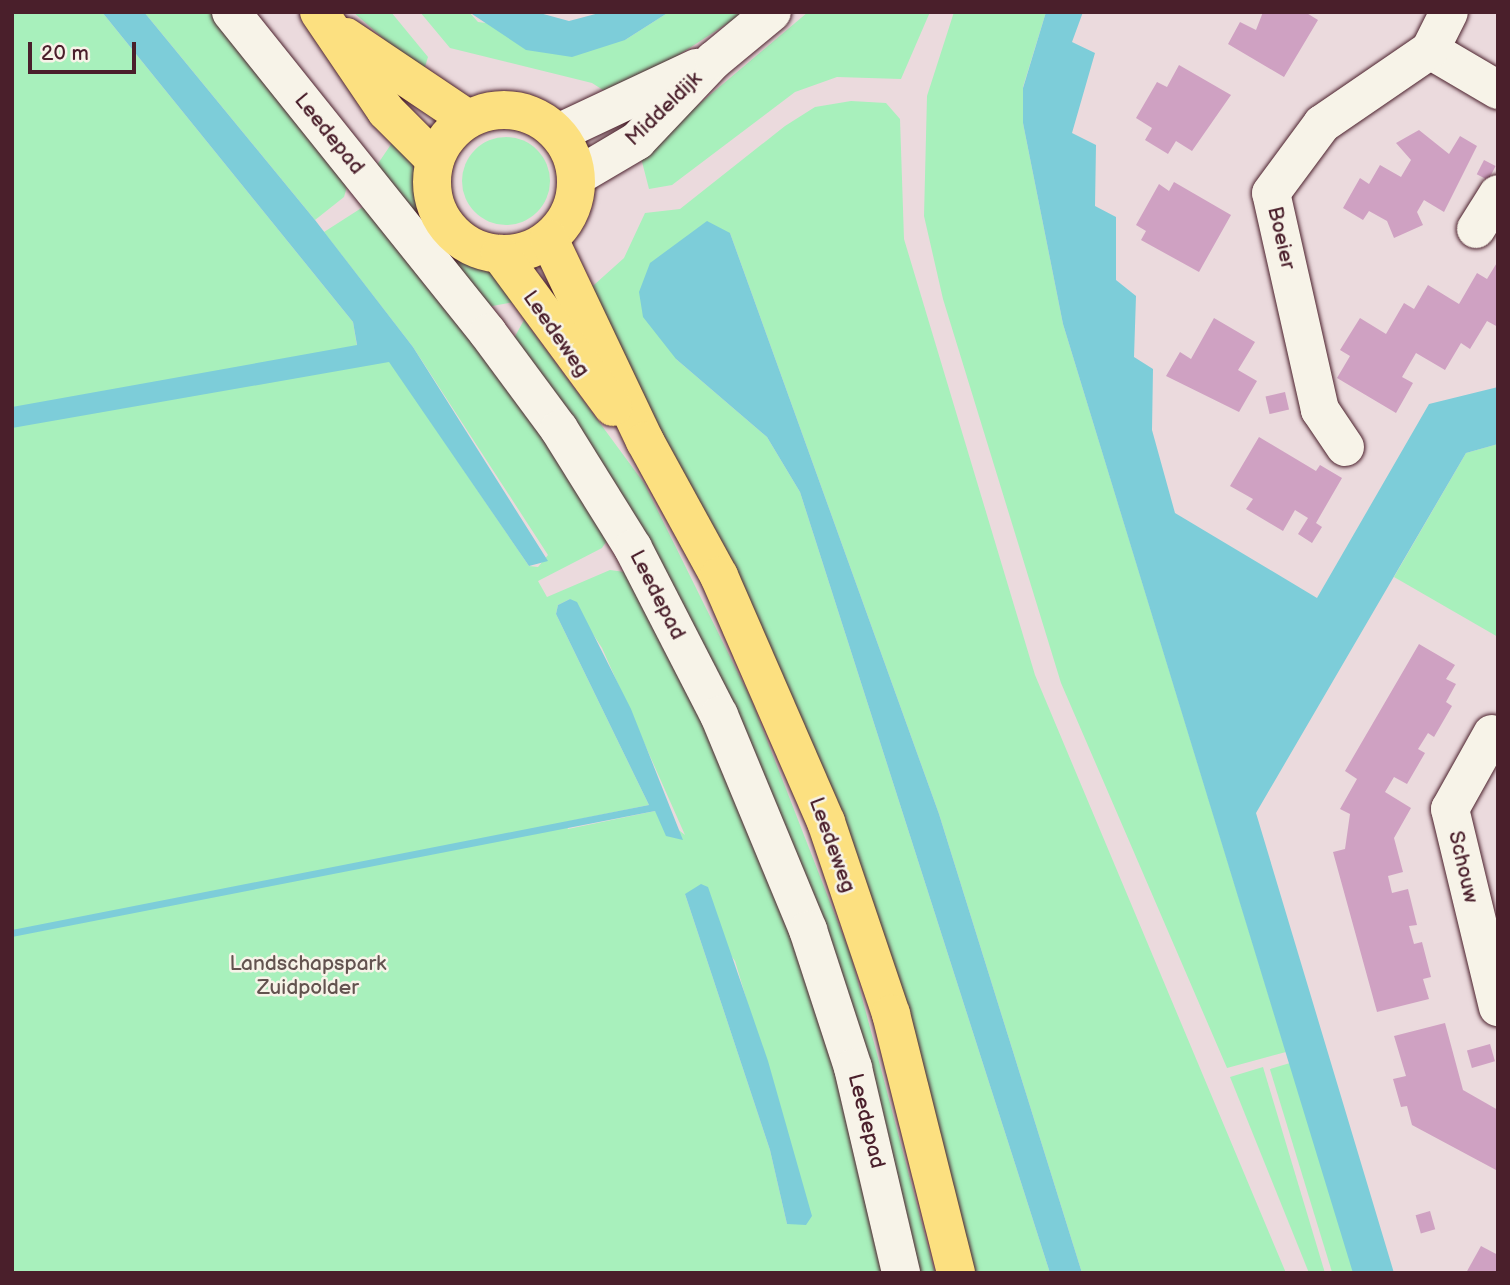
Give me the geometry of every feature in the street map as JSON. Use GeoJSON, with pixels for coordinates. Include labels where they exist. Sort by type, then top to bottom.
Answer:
{"type":"FeatureCollection","features":[{"type":"Feature","properties":{"kind":"main road"},"geometry":{"type":"LineString","coordinates":[[323,18],[468,119]]}},
{"type":"Feature","properties":{"kind":"main road"},"geometry":{"type":"LineString","coordinates":[[323,18],[386,111],[435,160]]}},
{"type":"Feature","properties":{"kind":"main road"},"geometry":{"type":"LineString","coordinates":[[516,110],[558,133],[576,177],[573,205],[549,239],[500,254],[469,245],[444,223],[432,192],[435,160],[468,119],[516,110]]}},
{"type":"Feature","properties":{"kind":"main road","name":"Leedeweg"},"geometry":{"type":"LineString","coordinates":[[549,239],[645,441],[719,576],[826,822],[891,1014],[956,1273]]}},
{"type":"Feature","properties":{"kind":"main road","name":"Leedeweg"},"geometry":{"type":"LineString","coordinates":[[500,254],[586,378],[645,441]]}},
{"type":"Feature","properties":{"kind":"street","name":"Leedepad"},"geometry":{"type":"LineString","coordinates":[[231,12],[496,344],[559,429],[633,548],[719,715],[808,930],[853,1068],[901,1273]]}},
{"type":"Feature","properties":{"kind":"street","name":"Middeldijk"},"geometry":{"type":"LineString","coordinates":[[576,177],[636,141],[714,60],[772,12]]}},
{"type":"Feature","properties":{"kind":"street","name":"Boeier"},"geometry":{"type":"LineString","coordinates":[[1345,447],[1320,410],[1271,193],[1322,124],[1430,50],[1449,12]]}},
{"type":"Feature","properties":{"kind":"street"},"geometry":{"type":"LineString","coordinates":[[1430,50],[1498,90]]}},
{"type":"Feature","properties":{"kind":"street","name":"Middeldijk"},"geometry":{"type":"LineString","coordinates":[[558,133],[714,60]]}},
{"type":"Feature","properties":{"kind":"street"},"geometry":{"type":"LineString","coordinates":[[1476,229],[1498,194]]}},
{"type":"Feature","properties":{"kind":"street","name":"Schouw"},"geometry":{"type":"LineString","coordinates":[[1492,734],[1450,808],[1498,1007]]}},
{"type":"Feature","properties":{"kind":"green space","name":"Landschapspark Zuidpolder"},"geometry":{"type":"Polygon","coordinates":[[[12,12],[102,12],[353,322],[357,346],[390,362],[529,566],[538,567],[548,555],[413,347],[324,232],[363,207],[467,328],[610,536],[602,548],[538,581],[547,597],[610,570],[632,573],[696,706],[776,889],[832,1049],[887,1273],[12,1273],[12,12]],[[570,599],[558,605],[556,614],[649,805],[565,822],[568,829],[655,811],[685,835],[602,648],[570,599]],[[685,894],[770,1150],[787,1224],[811,1216],[735,961],[685,894]]]}},
{"type":"Feature","properties":{"kind":"green space"},"geometry":{"type":"Polygon","coordinates":[[[144,12],[214,12],[348,183],[344,197],[315,220],[144,12]]]}},
{"type":"Feature","properties":{"kind":"green space"},"geometry":{"type":"Polygon","coordinates":[[[353,12],[391,12],[428,57],[423,73],[353,12]]]}},
{"type":"Feature","properties":{"kind":"green space"},"geometry":{"type":"Polygon","coordinates":[[[420,12],[469,12],[478,22],[625,40],[669,12],[745,12],[614,97],[592,83],[450,48],[420,12]]]}},
{"type":"Feature","properties":{"kind":"green space"},"geometry":{"type":"Polygon","coordinates":[[[808,12],[930,12],[901,79],[837,77],[795,92],[672,185],[649,189],[640,154],[808,12]]]}},
{"type":"Feature","properties":{"kind":"green space"},"geometry":{"type":"Polygon","coordinates":[[[954,12],[1046,12],[1023,87],[1023,123],[1063,324],[1286,1052],[1227,1068],[1061,683],[943,299],[924,216],[927,96],[954,12]]]}},
{"type":"Feature","properties":{"kind":"green space"},"geometry":{"type":"Polygon","coordinates":[[[851,101],[886,103],[900,119],[904,239],[1035,675],[1286,1273],[1082,1273],[939,814],[730,233],[676,359],[767,437],[800,492],[1050,1273],[965,1273],[920,1074],[585,293],[624,258],[645,213],[680,209],[785,126],[815,107],[851,101]]]}},
{"type":"Feature","properties":{"kind":"green space"},"geometry":{"type":"Polygon","coordinates":[[[396,137],[417,169],[424,213],[439,238],[493,272],[514,302],[487,307],[377,165],[396,137]]]}},
{"type":"Feature","properties":{"kind":"green space"},"geometry":{"type":"Polygon","coordinates":[[[506,137],[531,144],[543,156],[550,181],[543,206],[531,218],[506,225],[481,218],[469,206],[462,181],[469,156],[481,144],[506,137]]]}},
{"type":"Feature","properties":{"kind":"green space"},"geometry":{"type":"Polygon","coordinates":[[[524,320],[644,483],[751,699],[851,956],[935,1273],[915,1273],[836,972],[513,340],[524,320]]]}},
{"type":"Feature","properties":{"kind":"green space"},"geometry":{"type":"Polygon","coordinates":[[[1498,444],[1498,637],[1394,577],[1466,453],[1498,444]]]}},
{"type":"Feature","properties":{"kind":"green space"},"geometry":{"type":"Polygon","coordinates":[[[1290,1063],[1354,1272],[1332,1273],[1270,1069],[1290,1063]]]}},
{"type":"Feature","properties":{"kind":"green space"},"geometry":{"type":"Polygon","coordinates":[[[1263,1067],[1325,1273],[1309,1273],[1230,1077],[1263,1067]]]}},
{"type":"Feature","properties":{"kind":"water"},"geometry":{"type":"Polygon","coordinates":[[[102,12],[144,12],[315,220],[413,347],[548,561],[529,566],[389,362],[12,428],[12,407],[357,345],[353,322],[102,12]]]}},
{"type":"Feature","properties":{"kind":"water"},"geometry":{"type":"Polygon","coordinates":[[[469,12],[536,12],[569,21],[603,12],[669,12],[625,40],[572,57],[526,50],[469,12]]]}},
{"type":"Feature","properties":{"kind":"water"},"geometry":{"type":"Polygon","coordinates":[[[1046,12],[1083,12],[1072,42],[1095,53],[1072,133],[1096,145],[1095,206],[1116,217],[1116,280],[1136,296],[1134,357],[1153,369],[1152,430],[1175,513],[1317,598],[1429,404],[1498,387],[1498,444],[1466,453],[1256,813],[1394,1273],[1353,1273],[1063,324],[1023,123],[1023,88],[1046,12]]]}},
{"type":"Feature","properties":{"kind":"water"},"geometry":{"type":"Polygon","coordinates":[[[707,221],[730,233],[939,814],[1082,1273],[1050,1273],[800,492],[767,437],[676,359],[643,317],[639,292],[650,263],[707,221]]]}},
{"type":"Feature","properties":{"kind":"water"},"geometry":{"type":"Polygon","coordinates":[[[570,599],[577,602],[631,709],[683,840],[666,836],[655,811],[12,937],[12,930],[649,805],[556,614],[558,605],[570,599]]]}},
{"type":"Feature","properties":{"kind":"water"},"geometry":{"type":"Polygon","coordinates":[[[701,884],[708,887],[768,1061],[812,1216],[806,1225],[787,1224],[770,1150],[685,894],[701,884]]]}},
{"type":"Feature","properties":{"kind":"building"},"geometry":{"type":"Polygon","coordinates":[[[1263,12],[1305,12],[1318,20],[1284,77],[1228,44],[1240,22],[1256,30],[1263,12]]]}},
{"type":"Feature","properties":{"kind":"building"},"geometry":{"type":"Polygon","coordinates":[[[1179,65],[1231,95],[1192,151],[1176,141],[1168,154],[1145,140],[1152,128],[1136,118],[1157,82],[1167,87],[1179,65]]]}},
{"type":"Feature","properties":{"kind":"building"},"geometry":{"type":"Polygon","coordinates":[[[1419,130],[1449,154],[1460,136],[1477,146],[1444,212],[1424,200],[1417,212],[1423,225],[1394,238],[1387,221],[1369,211],[1363,220],[1343,208],[1360,178],[1369,184],[1380,165],[1401,177],[1411,160],[1396,143],[1419,130]]]}},
{"type":"Feature","properties":{"kind":"building"},"geometry":{"type":"Polygon","coordinates":[[[1484,160],[1496,166],[1488,180],[1477,174],[1484,160]]]}},
{"type":"Feature","properties":{"kind":"building"},"geometry":{"type":"Polygon","coordinates":[[[1174,182],[1231,215],[1199,272],[1141,240],[1146,231],[1136,225],[1159,184],[1169,191],[1174,182]]]}},
{"type":"Feature","properties":{"kind":"building"},"geometry":{"type":"Polygon","coordinates":[[[1498,261],[1498,327],[1487,321],[1470,349],[1461,343],[1445,370],[1416,353],[1402,377],[1413,383],[1396,413],[1337,378],[1350,356],[1340,350],[1360,318],[1386,334],[1404,303],[1414,309],[1428,285],[1459,304],[1477,273],[1487,279],[1498,261]]]}},
{"type":"Feature","properties":{"kind":"building"},"geometry":{"type":"Polygon","coordinates":[[[1214,318],[1255,342],[1238,370],[1257,381],[1239,412],[1166,376],[1180,352],[1191,359],[1214,318]]]}},
{"type":"Feature","properties":{"kind":"building"},"geometry":{"type":"Polygon","coordinates":[[[1285,392],[1289,410],[1270,414],[1266,396],[1285,392]]]}},
{"type":"Feature","properties":{"kind":"building"},"geometry":{"type":"Polygon","coordinates":[[[1259,437],[1316,471],[1320,465],[1342,478],[1316,523],[1322,527],[1312,543],[1298,534],[1308,518],[1295,510],[1283,531],[1246,509],[1253,499],[1230,486],[1259,437]]]}},
{"type":"Feature","properties":{"kind":"building"},"geometry":{"type":"Polygon","coordinates":[[[1419,644],[1455,665],[1446,679],[1456,684],[1446,702],[1452,706],[1434,737],[1428,733],[1418,749],[1425,753],[1407,784],[1394,777],[1385,792],[1411,808],[1394,838],[1403,872],[1388,876],[1392,893],[1408,889],[1417,925],[1409,926],[1414,944],[1422,942],[1431,977],[1423,979],[1429,999],[1377,1012],[1333,852],[1345,849],[1350,814],[1340,809],[1357,779],[1345,771],[1419,644]]]}},
{"type":"Feature","properties":{"kind":"building"},"geometry":{"type":"Polygon","coordinates":[[[1445,1023],[1463,1090],[1498,1110],[1498,1178],[1496,1170],[1412,1125],[1407,1106],[1401,1107],[1393,1079],[1406,1076],[1394,1036],[1445,1023]]]}},
{"type":"Feature","properties":{"kind":"building"},"geometry":{"type":"Polygon","coordinates":[[[1490,1044],[1495,1061],[1472,1068],[1467,1051],[1490,1044]]]}},
{"type":"Feature","properties":{"kind":"building"},"geometry":{"type":"Polygon","coordinates":[[[1430,1211],[1435,1229],[1421,1233],[1416,1215],[1430,1211]]]}},
{"type":"Feature","properties":{"kind":"building"},"geometry":{"type":"Polygon","coordinates":[[[1481,1246],[1498,1255],[1498,1273],[1466,1273],[1481,1246]]]}}]}
